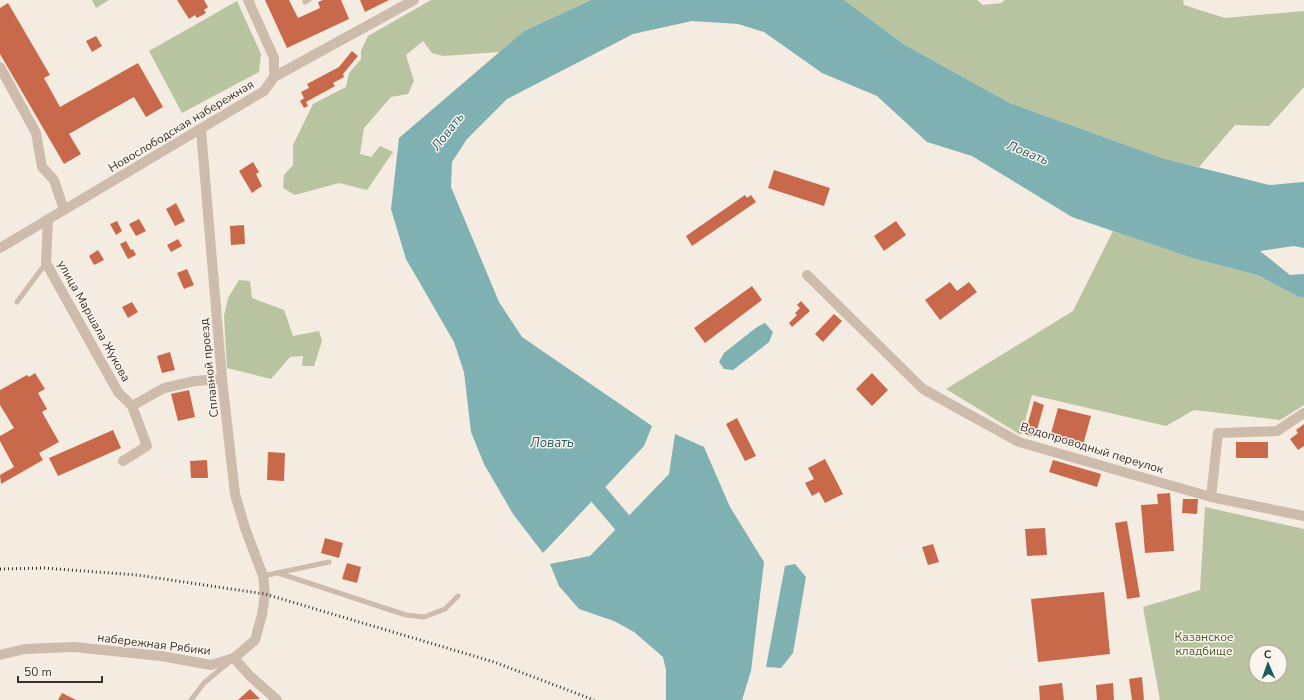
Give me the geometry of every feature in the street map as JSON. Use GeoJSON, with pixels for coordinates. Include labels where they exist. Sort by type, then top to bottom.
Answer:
{"type":"FeatureCollection","features":[{"type":"Feature","properties":{"kind":"street"},"geometry":{"type":"LineString","coordinates":[[248,0],[274,58],[274,77]]}},
{"type":"Feature","properties":{"kind":"street","name":"Новослободская набережная"},"geometry":{"type":"LineString","coordinates":[[0,248],[201,130],[264,91],[274,77],[414,0]]}},
{"type":"Feature","properties":{"kind":"street"},"geometry":{"type":"LineString","coordinates":[[0,68],[36,133],[42,167],[54,180],[64,210]]}},
{"type":"Feature","properties":{"kind":"street","name":"Сплавной проезд"},"geometry":{"type":"LineString","coordinates":[[201,130],[222,379],[235,494],[245,528],[263,576],[264,598]]}},
{"type":"Feature","properties":{"kind":"street","name":"улица Маршала Жукова"},"geometry":{"type":"LineString","coordinates":[[48,219],[46,263],[118,392],[132,406]]}},
{"type":"Feature","properties":{"kind":"street","name":"Водопроводный переулок"},"geometry":{"type":"LineString","coordinates":[[807,276],[923,389],[1019,442],[1211,497],[1304,516]]}},
{"type":"Feature","properties":{"kind":"street"},"geometry":{"type":"LineString","coordinates":[[123,461],[147,446],[132,406],[164,388],[195,381],[222,379]]}},
{"type":"Feature","properties":{"kind":"street"},"geometry":{"type":"LineString","coordinates":[[1211,497],[1218,433],[1277,431],[1304,413]]}},
{"type":"Feature","properties":{"kind":"street","name":"набережная Рябики"},"geometry":{"type":"LineString","coordinates":[[0,656],[25,649],[74,647],[161,656],[211,665],[234,658],[255,640],[262,615],[264,598]]}},
{"type":"Feature","properties":{"kind":"street"},"geometry":{"type":"LineString","coordinates":[[234,658],[250,676],[277,700]]}},
{"type":"Feature","properties":{"kind":"lane"},"geometry":{"type":"LineString","coordinates":[[305,0],[305,2],[309,0]]}},
{"type":"Feature","properties":{"kind":"lane"},"geometry":{"type":"LineString","coordinates":[[16,302],[46,263]]}},
{"type":"Feature","properties":{"kind":"lane"},"geometry":{"type":"LineString","coordinates":[[263,576],[329,562]]}},
{"type":"Feature","properties":{"kind":"lane"},"geometry":{"type":"LineString","coordinates":[[278,573],[406,615],[424,617],[445,609],[458,596]]}},
{"type":"Feature","properties":{"kind":"lane"},"geometry":{"type":"LineString","coordinates":[[191,700],[204,683],[234,658]]}},
{"type":"Feature","properties":{"kind":"green space"},"geometry":{"type":"Polygon","coordinates":[[[92,0],[109,0],[96,8],[92,0]]]}},
{"type":"Feature","properties":{"kind":"green space"},"geometry":{"type":"Polygon","coordinates":[[[431,0],[591,0],[524,31],[500,52],[443,56],[432,53],[423,41],[406,55],[414,81],[408,94],[391,97],[364,128],[360,154],[371,157],[380,146],[393,152],[367,190],[339,183],[295,195],[283,188],[284,175],[293,165],[293,145],[313,104],[346,87],[349,73],[361,59],[361,51],[368,36],[431,0]]]}},
{"type":"Feature","properties":{"kind":"green space"},"geometry":{"type":"Polygon","coordinates":[[[844,0],[977,0],[983,5],[1001,3],[1005,0],[1183,0],[1184,5],[1225,18],[1304,11],[1304,87],[1269,126],[1235,125],[1199,167],[1162,158],[1010,103],[905,45],[844,0]]]}},
{"type":"Feature","properties":{"kind":"green space"},"geometry":{"type":"Polygon","coordinates":[[[237,1],[261,54],[259,72],[182,113],[149,51],[237,1]]]}},
{"type":"Feature","properties":{"kind":"green space"},"geometry":{"type":"Polygon","coordinates":[[[1113,231],[1192,258],[1257,275],[1299,297],[1304,297],[1304,405],[1280,420],[1194,410],[1166,426],[1032,395],[1021,435],[946,389],[1073,311],[1113,231]]]}},
{"type":"Feature","properties":{"kind":"green space"},"geometry":{"type":"Polygon","coordinates":[[[239,280],[250,281],[252,298],[284,310],[293,336],[319,331],[322,341],[314,366],[302,366],[303,356],[290,357],[271,379],[227,368],[224,316],[228,298],[239,280]]]}},
{"type":"Feature","properties":{"kind":"green space","name":"Казанское кладбище"},"geometry":{"type":"Polygon","coordinates":[[[1205,507],[1304,529],[1304,700],[1160,700],[1143,607],[1200,590],[1205,507]]]}},
{"type":"Feature","properties":{"kind":"water","name":"Ловать"},"geometry":{"type":"Polygon","coordinates":[[[591,0],[844,0],[905,45],[1010,103],[1162,158],[1269,185],[1304,182],[1304,248],[1294,246],[1260,251],[1290,275],[1304,274],[1304,297],[1299,297],[1257,275],[1192,258],[1072,217],[972,156],[927,142],[877,96],[822,73],[764,32],[738,24],[692,21],[633,34],[507,99],[467,139],[452,162],[451,187],[499,302],[522,337],[652,426],[644,446],[543,553],[513,514],[484,464],[471,432],[464,372],[454,342],[406,259],[391,209],[399,138],[524,31],[591,0]]]}},
{"type":"Feature","properties":{"kind":"water"},"geometry":{"type":"Polygon","coordinates":[[[765,323],[773,332],[769,342],[733,370],[724,369],[719,362],[724,353],[757,327],[765,323]]]}},
{"type":"Feature","properties":{"kind":"water"},"geometry":{"type":"Polygon","coordinates":[[[675,434],[704,447],[730,507],[764,562],[751,671],[742,700],[666,700],[666,670],[663,657],[634,632],[614,621],[579,609],[559,586],[550,564],[590,556],[669,474],[675,434]]]}},
{"type":"Feature","properties":{"kind":"water"},"geometry":{"type":"Polygon","coordinates":[[[795,564],[806,577],[793,653],[781,668],[766,667],[785,566],[795,564]]]}},
{"type":"Feature","properties":{"kind":"building"},"geometry":{"type":"Polygon","coordinates":[[[177,0],[204,0],[208,7],[204,10],[206,13],[197,18],[195,15],[189,19],[177,0]]]}},
{"type":"Feature","properties":{"kind":"building"},"geometry":{"type":"Polygon","coordinates":[[[265,0],[289,0],[298,18],[320,8],[318,2],[323,0],[341,0],[349,19],[287,48],[265,0]]]}},
{"type":"Feature","properties":{"kind":"building"},"geometry":{"type":"Polygon","coordinates":[[[360,0],[389,0],[365,12],[360,0]]]}},
{"type":"Feature","properties":{"kind":"building"},"geometry":{"type":"Polygon","coordinates":[[[8,3],[50,75],[44,78],[60,107],[138,63],[163,107],[146,117],[134,97],[69,134],[81,154],[64,164],[0,54],[0,8],[8,3]]]}},
{"type":"Feature","properties":{"kind":"building"},"geometry":{"type":"Polygon","coordinates":[[[96,36],[102,46],[92,52],[86,41],[96,36]]]}},
{"type":"Feature","properties":{"kind":"building"},"geometry":{"type":"Polygon","coordinates":[[[352,51],[358,56],[343,74],[344,77],[333,83],[335,86],[306,102],[308,106],[304,108],[300,101],[304,98],[301,92],[309,88],[307,84],[339,67],[352,51]]]}},
{"type":"Feature","properties":{"kind":"building"},"geometry":{"type":"Polygon","coordinates":[[[253,162],[259,172],[256,174],[262,186],[252,193],[239,171],[253,162]]]}},
{"type":"Feature","properties":{"kind":"building"},"geometry":{"type":"Polygon","coordinates":[[[774,170],[830,188],[824,206],[768,188],[774,170]]]}},
{"type":"Feature","properties":{"kind":"building"},"geometry":{"type":"Polygon","coordinates":[[[745,195],[747,198],[751,195],[756,202],[692,246],[686,236],[745,195]]]}},
{"type":"Feature","properties":{"kind":"building"},"geometry":{"type":"Polygon","coordinates":[[[176,203],[185,221],[175,226],[166,209],[176,203]]]}},
{"type":"Feature","properties":{"kind":"building"},"geometry":{"type":"Polygon","coordinates":[[[139,219],[146,231],[136,236],[129,224],[139,219]]]}},
{"type":"Feature","properties":{"kind":"building"},"geometry":{"type":"Polygon","coordinates":[[[117,221],[122,231],[116,235],[110,224],[117,221]]]}},
{"type":"Feature","properties":{"kind":"building"},"geometry":{"type":"Polygon","coordinates":[[[896,221],[906,235],[884,251],[874,236],[896,221]]]}},
{"type":"Feature","properties":{"kind":"building"},"geometry":{"type":"Polygon","coordinates":[[[244,225],[245,244],[231,245],[230,226],[244,225]]]}},
{"type":"Feature","properties":{"kind":"building"},"geometry":{"type":"Polygon","coordinates":[[[178,239],[182,246],[171,252],[167,245],[178,239]]]}},
{"type":"Feature","properties":{"kind":"building"},"geometry":{"type":"Polygon","coordinates":[[[126,241],[136,255],[128,259],[120,244],[126,241]]]}},
{"type":"Feature","properties":{"kind":"building"},"geometry":{"type":"Polygon","coordinates":[[[98,250],[104,260],[94,265],[89,256],[98,250]]]}},
{"type":"Feature","properties":{"kind":"building"},"geometry":{"type":"Polygon","coordinates":[[[187,269],[194,285],[184,289],[177,273],[187,269]]]}},
{"type":"Feature","properties":{"kind":"building"},"geometry":{"type":"Polygon","coordinates":[[[950,282],[957,291],[969,282],[977,292],[940,320],[925,300],[950,282]]]}},
{"type":"Feature","properties":{"kind":"building"},"geometry":{"type":"Polygon","coordinates":[[[752,286],[762,300],[705,343],[694,328],[752,286]]]}},
{"type":"Feature","properties":{"kind":"building"},"geometry":{"type":"Polygon","coordinates":[[[801,301],[810,311],[792,327],[789,323],[797,315],[795,313],[800,308],[797,305],[801,301]]]}},
{"type":"Feature","properties":{"kind":"building"},"geometry":{"type":"Polygon","coordinates":[[[132,302],[138,312],[128,318],[122,307],[132,302]]]}},
{"type":"Feature","properties":{"kind":"building"},"geometry":{"type":"Polygon","coordinates":[[[834,314],[842,321],[823,342],[815,334],[834,314]]]}},
{"type":"Feature","properties":{"kind":"building"},"geometry":{"type":"Polygon","coordinates":[[[170,352],[175,370],[162,373],[157,356],[170,352]]]}},
{"type":"Feature","properties":{"kind":"building"},"geometry":{"type":"Polygon","coordinates":[[[35,373],[45,389],[38,393],[47,409],[42,412],[59,442],[39,453],[43,460],[1,484],[0,475],[14,467],[0,441],[0,436],[14,428],[0,405],[0,390],[27,375],[29,377],[35,373]]]}},
{"type":"Feature","properties":{"kind":"building"},"geometry":{"type":"Polygon","coordinates":[[[872,373],[888,390],[872,406],[856,389],[872,373]]]}},
{"type":"Feature","properties":{"kind":"building"},"geometry":{"type":"Polygon","coordinates":[[[189,390],[195,417],[178,421],[171,394],[189,390]]]}},
{"type":"Feature","properties":{"kind":"building"},"geometry":{"type":"Polygon","coordinates":[[[1034,401],[1044,405],[1035,437],[1025,434],[1034,401]]]}},
{"type":"Feature","properties":{"kind":"building"},"geometry":{"type":"Polygon","coordinates":[[[1058,408],[1091,416],[1083,445],[1050,437],[1058,408]]]}},
{"type":"Feature","properties":{"kind":"building"},"geometry":{"type":"Polygon","coordinates":[[[737,418],[756,456],[745,461],[726,424],[737,418]]]}},
{"type":"Feature","properties":{"kind":"building"},"geometry":{"type":"Polygon","coordinates":[[[1304,424],[1304,446],[1298,450],[1290,439],[1298,433],[1296,430],[1304,424]]]}},
{"type":"Feature","properties":{"kind":"building"},"geometry":{"type":"Polygon","coordinates":[[[113,430],[121,448],[58,476],[49,458],[113,430]]]}},
{"type":"Feature","properties":{"kind":"building"},"geometry":{"type":"Polygon","coordinates":[[[1236,442],[1268,442],[1268,458],[1236,458],[1236,442]]]}},
{"type":"Feature","properties":{"kind":"building"},"geometry":{"type":"Polygon","coordinates":[[[268,452],[285,453],[284,481],[267,480],[268,452]]]}},
{"type":"Feature","properties":{"kind":"building"},"geometry":{"type":"Polygon","coordinates":[[[825,459],[843,494],[825,503],[819,492],[812,496],[805,483],[814,479],[808,468],[825,459]]]}},
{"type":"Feature","properties":{"kind":"building"},"geometry":{"type":"Polygon","coordinates":[[[207,460],[208,478],[191,478],[190,461],[207,460]]]}},
{"type":"Feature","properties":{"kind":"building"},"geometry":{"type":"Polygon","coordinates":[[[1053,460],[1101,474],[1097,487],[1049,472],[1053,460]]]}},
{"type":"Feature","properties":{"kind":"building"},"geometry":{"type":"Polygon","coordinates":[[[1170,493],[1174,551],[1145,553],[1141,505],[1158,504],[1157,494],[1170,493]]]}},
{"type":"Feature","properties":{"kind":"building"},"geometry":{"type":"Polygon","coordinates":[[[1183,499],[1198,499],[1197,514],[1182,513],[1183,499]]]}},
{"type":"Feature","properties":{"kind":"building"},"geometry":{"type":"Polygon","coordinates":[[[1127,521],[1140,597],[1127,599],[1115,523],[1127,521]]]}},
{"type":"Feature","properties":{"kind":"building"},"geometry":{"type":"Polygon","coordinates":[[[1045,528],[1047,555],[1027,556],[1025,529],[1045,528]]]}},
{"type":"Feature","properties":{"kind":"building"},"geometry":{"type":"Polygon","coordinates":[[[325,538],[343,543],[339,558],[321,553],[325,538]]]}},
{"type":"Feature","properties":{"kind":"building"},"geometry":{"type":"Polygon","coordinates":[[[933,544],[939,562],[928,565],[922,547],[933,544]]]}},
{"type":"Feature","properties":{"kind":"building"},"geometry":{"type":"Polygon","coordinates":[[[347,563],[361,567],[357,583],[342,579],[347,563]]]}},
{"type":"Feature","properties":{"kind":"building"},"geometry":{"type":"Polygon","coordinates":[[[1104,592],[1110,654],[1038,662],[1031,599],[1104,592]]]}},
{"type":"Feature","properties":{"kind":"building"},"geometry":{"type":"Polygon","coordinates":[[[1142,677],[1144,700],[1132,700],[1129,679],[1142,677]]]}},
{"type":"Feature","properties":{"kind":"building"},"geometry":{"type":"Polygon","coordinates":[[[1062,683],[1064,700],[1040,700],[1039,686],[1062,683]]]}},
{"type":"Feature","properties":{"kind":"building"},"geometry":{"type":"Polygon","coordinates":[[[1113,683],[1114,700],[1097,700],[1096,685],[1113,683]]]}},
{"type":"Feature","properties":{"kind":"building"},"geometry":{"type":"Polygon","coordinates":[[[250,689],[260,699],[238,700],[250,689]]]}},
{"type":"Feature","properties":{"kind":"building"},"geometry":{"type":"Polygon","coordinates":[[[62,693],[76,700],[58,700],[62,693]]]}},
{"type":"Feature","properties":{"kind":"waterway","name":"Ловать"},"geometry":{"type":"LineString","coordinates":[[581,474],[639,542]]}},
{"type":"Feature","properties":{"kind":"railway"},"geometry":{"type":"LineString","coordinates":[[0,569],[44,568],[137,575],[265,594],[494,662],[594,700]]}}]}
